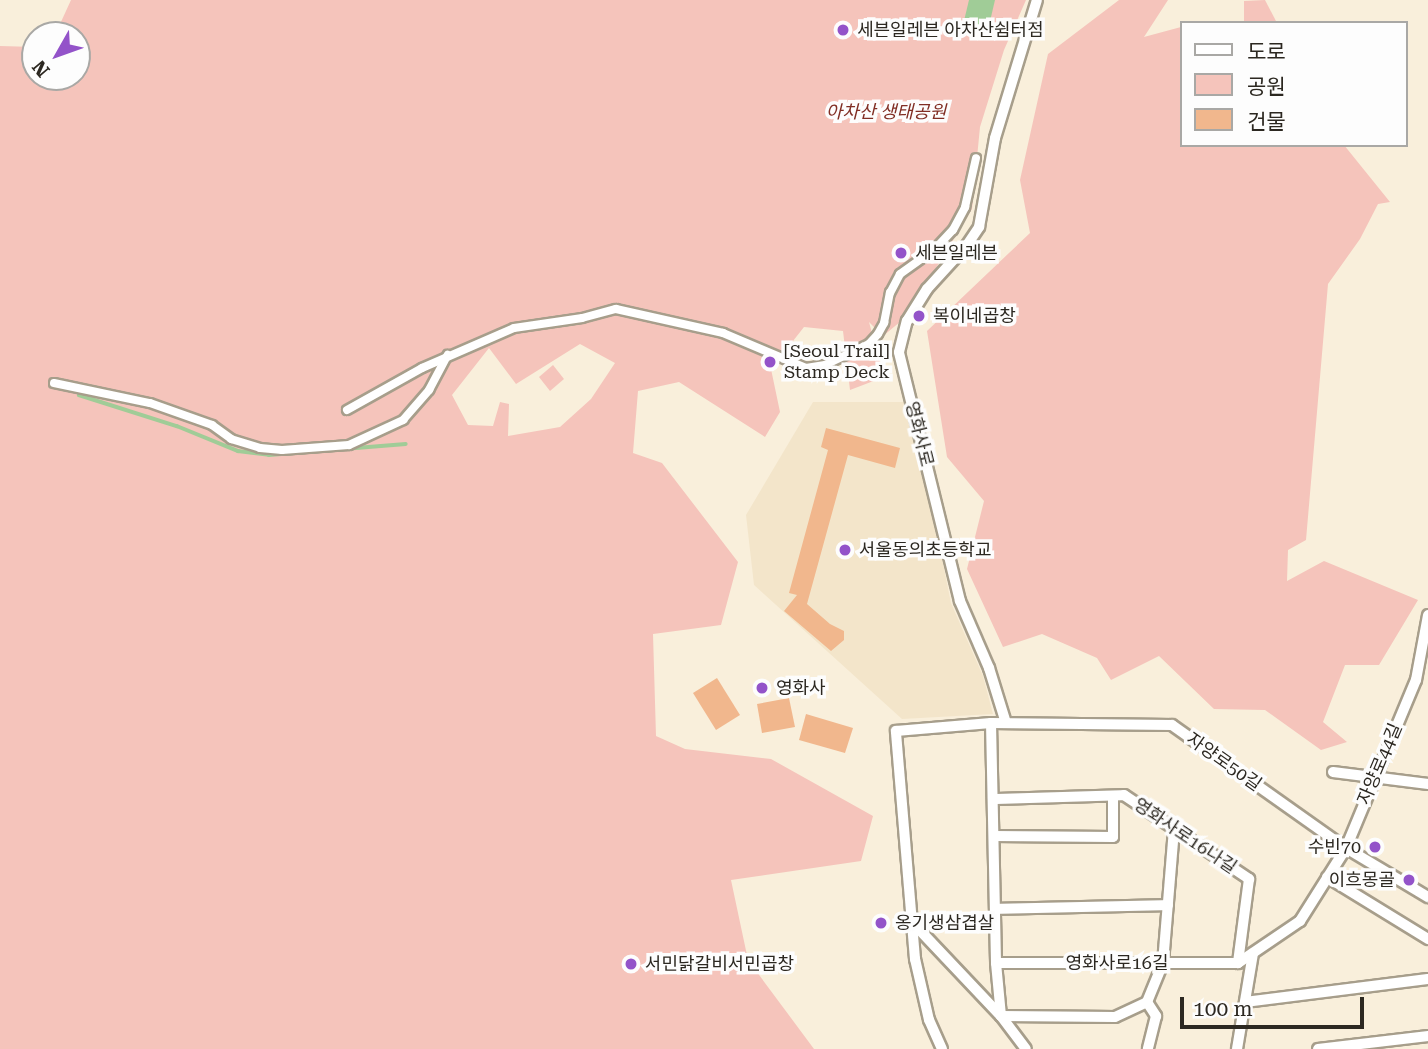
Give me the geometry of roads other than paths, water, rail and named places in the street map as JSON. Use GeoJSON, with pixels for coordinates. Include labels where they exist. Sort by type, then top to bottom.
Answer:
{"type":"FeatureCollection","features":[{"type":"Feature","properties":{"kind":"street","name":"영화사로"},"geometry":{"type":"LineString","coordinates":[[1006,723],[989,668],[960,601],[898,352],[907,321],[927,289],[967,245],[979,227],[995,138],[1037,0]]}},
{"type":"Feature","properties":{"kind":"street"},"geometry":{"type":"LineString","coordinates":[[347,410],[448,355],[514,328],[582,318],[616,309],[723,333],[806,368],[825,365],[869,344],[878,334],[884,323],[890,292],[900,274],[935,248],[953,230],[965,207],[976,158]]}},
{"type":"Feature","properties":{"kind":"street"},"geometry":{"type":"LineString","coordinates":[[54,383],[150,403],[212,425],[231,439],[260,448],[282,450],[349,445],[403,420],[429,390],[448,355]]}},
{"type":"Feature","properties":{"kind":"street","name":"자양로44길"},"geometry":{"type":"LineString","coordinates":[[1238,963],[1300,921],[1346,848],[1416,680],[1428,615]]}},
{"type":"Feature","properties":{"kind":"street"},"geometry":{"type":"LineString","coordinates":[[1416,680],[1428,682]]}},
{"type":"Feature","properties":{"kind":"street","name":"자양로50길"},"geometry":{"type":"LineString","coordinates":[[991,723],[1172,725],[1346,848],[1428,897]]}},
{"type":"Feature","properties":{"kind":"street"},"geometry":{"type":"LineString","coordinates":[[942,1049],[929,1020],[915,959],[896,732],[991,723],[996,963],[1001,1016]]}},
{"type":"Feature","properties":{"kind":"street"},"geometry":{"type":"LineString","coordinates":[[1333,772],[1375,775],[1428,784]]}},
{"type":"Feature","properties":{"kind":"street","name":"영화사로16나길"},"geometry":{"type":"LineString","coordinates":[[993,799],[1124,795],[1249,878],[1238,963]]}},
{"type":"Feature","properties":{"kind":"street"},"geometry":{"type":"LineString","coordinates":[[994,836],[1113,837],[1113,796]]}},
{"type":"Feature","properties":{"kind":"street"},"geometry":{"type":"LineString","coordinates":[[1001,1016],[1115,1017],[1147,1002],[1163,963],[1174,829]]}},
{"type":"Feature","properties":{"kind":"street"},"geometry":{"type":"LineString","coordinates":[[1327,877],[1428,939]]}},
{"type":"Feature","properties":{"kind":"street"},"geometry":{"type":"LineString","coordinates":[[995,909],[1168,905]]}},
{"type":"Feature","properties":{"kind":"street"},"geometry":{"type":"LineString","coordinates":[[912,922],[1001,1016],[1026,1049]]}},
{"type":"Feature","properties":{"kind":"street"},"geometry":{"type":"LineString","coordinates":[[1237,1049],[1253,953]]}},
{"type":"Feature","properties":{"kind":"street","name":"영화사로16길"},"geometry":{"type":"LineString","coordinates":[[996,963],[1238,963]]}},
{"type":"Feature","properties":{"kind":"street"},"geometry":{"type":"LineString","coordinates":[[1245,1002],[1428,979]]}},
{"type":"Feature","properties":{"kind":"street"},"geometry":{"type":"LineString","coordinates":[[1147,1002],[1156,1016],[1148,1049]]}},
{"type":"Feature","properties":{"kind":"street"},"geometry":{"type":"LineString","coordinates":[[1318,1049],[1428,1036]]}},
{"type":"Feature","properties":{"kind":"waterway"},"geometry":{"type":"LineString","coordinates":[[79,395],[177,426],[238,451],[269,455],[406,444]]}},
{"type":"Feature","properties":{"kind":"place","name":"세븐일레븐 아차산쉼터점"},"geometry":{"type":"Point","coordinates":[843,30]}},
{"type":"Feature","properties":{"kind":"place","name":"세븐일레븐"},"geometry":{"type":"Point","coordinates":[901,253]}},
{"type":"Feature","properties":{"kind":"place","name":"복이네곱창"},"geometry":{"type":"Point","coordinates":[919,316]}},
{"type":"Feature","properties":{"kind":"place","name":"[Seoul Trail] Stamp Deck"},"geometry":{"type":"Point","coordinates":[770,362]}},
{"type":"Feature","properties":{"kind":"place","name":"서울동의초등학교"},"geometry":{"type":"Point","coordinates":[845,550]}},
{"type":"Feature","properties":{"kind":"place","name":"영화사"},"geometry":{"type":"Point","coordinates":[762,688]}},
{"type":"Feature","properties":{"kind":"place","name":"수빈70"},"geometry":{"type":"Point","coordinates":[1375,847]}},
{"type":"Feature","properties":{"kind":"place","name":"이흐몽골"},"geometry":{"type":"Point","coordinates":[1409,880]}},
{"type":"Feature","properties":{"kind":"place","name":"옹기생삼겹살"},"geometry":{"type":"Point","coordinates":[881,923]}},
{"type":"Feature","properties":{"kind":"place","name":"서민닭갈비서민곱창"},"geometry":{"type":"Point","coordinates":[631,964]}},
{"type":"Feature","properties":{"kind":"park label","name":"아차산 생태공원"},"geometry":{"type":"Point","coordinates":[886,112]}}]}
